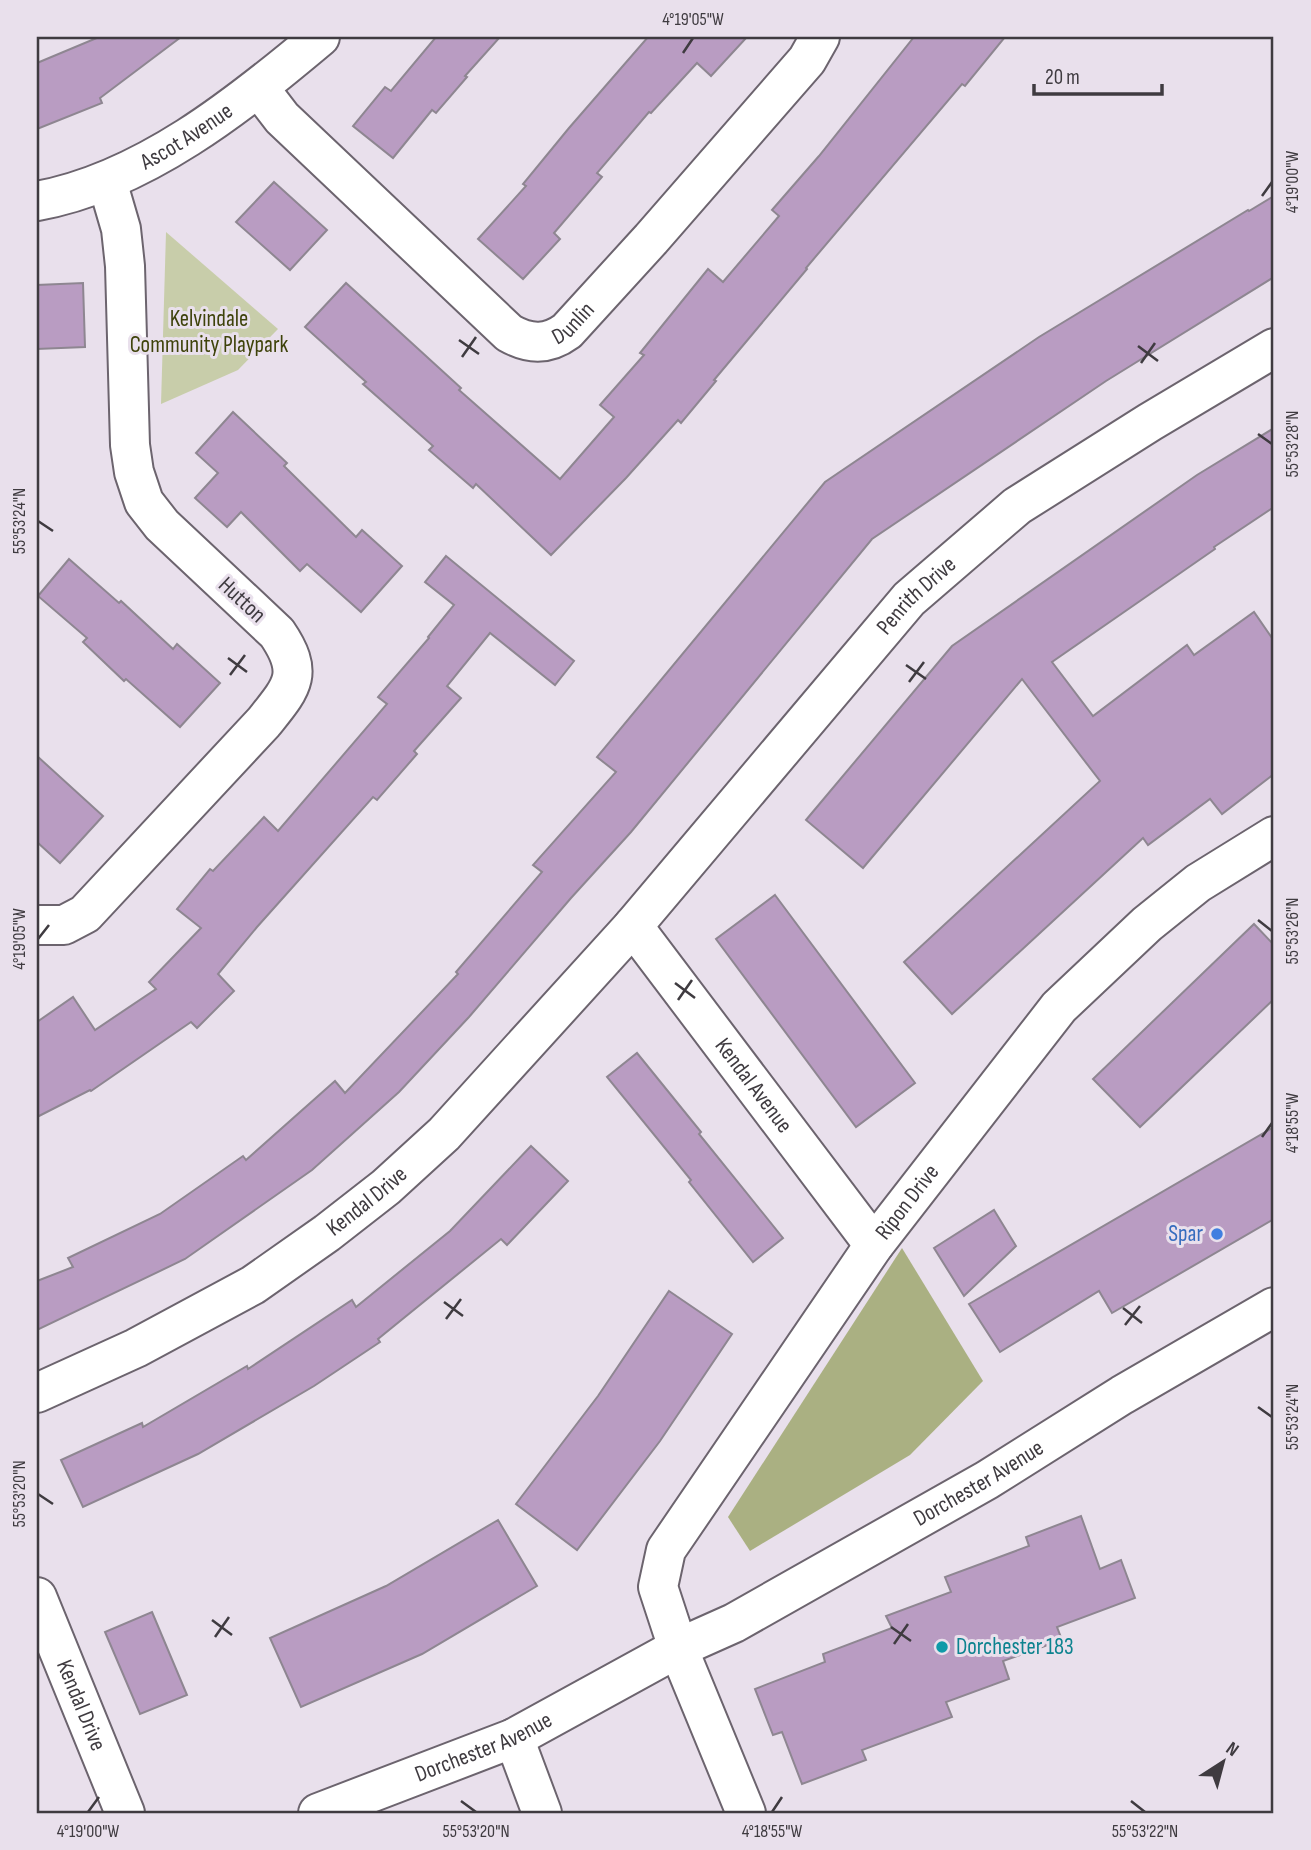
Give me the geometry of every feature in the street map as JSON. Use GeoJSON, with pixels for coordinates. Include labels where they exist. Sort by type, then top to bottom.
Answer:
{"type":"FeatureCollection","features":[{"type":"Feature","properties":{"kind":"street","name":"Ascot Avenue"},"geometry":{"type":"LineString","coordinates":[[37,201],[107,181],[153,159],[259,88],[320,37]]}},
{"type":"Feature","properties":{"kind":"street","name":"Dunlin"},"geometry":{"type":"LineString","coordinates":[[259,88],[292,127],[509,333],[523,341],[538,342],[554,340],[575,322],[651,240],[807,60],[821,37]]}},
{"type":"Feature","properties":{"kind":"street","name":"Hutton"},"geometry":{"type":"LineString","coordinates":[[37,925],[64,925],[85,914],[264,722],[288,692],[293,669],[290,652],[277,633],[162,525],[144,502],[134,472],[130,445],[125,266],[121,229],[107,181]]}},
{"type":"Feature","properties":{"kind":"street","name":"Penrith Drive"},"geometry":{"type":"LineString","coordinates":[[633,926],[909,599],[1017,506],[1274,348]]}},
{"type":"Feature","properties":{"kind":"street","name":"Ripon Drive"},"geometry":{"type":"LineString","coordinates":[[678,1648],[658,1587],[666,1550],[874,1245],[1059,1007],[1147,924],[1198,883],[1274,836]]}},
{"type":"Feature","properties":{"kind":"street","name":"Kendal Avenue"},"geometry":{"type":"LineString","coordinates":[[633,926],[874,1245]]}},
{"type":"Feature","properties":{"kind":"street","name":"Kendal Drive"},"geometry":{"type":"LineString","coordinates":[[37,1393],[135,1348],[253,1285],[386,1188],[444,1134],[633,926]]}},
{"type":"Feature","properties":{"kind":"street","name":"Dorchester Avenue"},"geometry":{"type":"LineString","coordinates":[[318,1813],[514,1738],[678,1648],[734,1622],[987,1480],[1122,1395],[1274,1307]]}},
{"type":"Feature","properties":{"kind":"street","name":"Kendal Drive"},"geometry":{"type":"LineString","coordinates":[[37,1597],[125,1813]]}},
{"type":"Feature","properties":{"kind":"street"},"geometry":{"type":"LineString","coordinates":[[678,1648],[746,1813]]}},
{"type":"Feature","properties":{"kind":"street"},"geometry":{"type":"LineString","coordinates":[[514,1738],[542,1813]]}},
{"type":"Feature","properties":{"kind":"green space","name":"Kelvindale Community Playpark"},"geometry":{"type":"Polygon","coordinates":[[[166,232],[278,329],[238,370],[161,404],[166,232]]]}},
{"type":"Feature","properties":{"kind":"green space"},"geometry":{"type":"Polygon","coordinates":[[[902,1248],[983,1381],[910,1455],[750,1551],[728,1517],[902,1248]]]}},
{"type":"Feature","properties":{"kind":"building"},"geometry":{"type":"Polygon","coordinates":[[[99,37],[181,37],[100,98],[102,103],[37,129],[37,63],[99,37]]]}},
{"type":"Feature","properties":{"kind":"building"},"geometry":{"type":"Polygon","coordinates":[[[436,37],[500,37],[436,113],[432,110],[393,158],[353,126],[385,87],[391,91],[436,37]]]}},
{"type":"Feature","properties":{"kind":"building"},"geometry":{"type":"Polygon","coordinates":[[[648,37],[747,37],[711,76],[697,63],[651,113],[649,112],[597,173],[602,177],[554,233],[560,239],[523,279],[478,239],[526,186],[523,184],[648,37]]]}},
{"type":"Feature","properties":{"kind":"building"},"geometry":{"type":"Polygon","coordinates":[[[914,37],[1005,37],[806,268],[681,423],[678,420],[551,555],[476,484],[473,488],[429,450],[433,446],[363,384],[366,382],[305,327],[346,283],[461,388],[459,390],[560,479],[614,417],[600,405],[644,355],[640,353],[708,269],[723,282],[779,216],[772,210],[914,37]]]}},
{"type":"Feature","properties":{"kind":"building"},"geometry":{"type":"Polygon","coordinates":[[[274,182],[327,230],[290,270],[236,222],[274,182]]]}},
{"type":"Feature","properties":{"kind":"building"},"geometry":{"type":"Polygon","coordinates":[[[1274,196],[1274,277],[1106,381],[872,539],[631,832],[469,1017],[399,1092],[312,1170],[185,1259],[37,1330],[37,1281],[73,1267],[68,1258],[160,1214],[243,1156],[246,1160],[335,1081],[345,1093],[458,974],[456,972],[542,872],[533,865],[616,772],[597,757],[825,482],[1039,337],[1274,196]]]}},
{"type":"Feature","properties":{"kind":"building"},"geometry":{"type":"Polygon","coordinates":[[[83,283],[85,347],[37,349],[37,285],[83,283]]]}},
{"type":"Feature","properties":{"kind":"building"},"geometry":{"type":"Polygon","coordinates":[[[233,412],[287,463],[284,466],[356,537],[362,530],[402,566],[361,612],[307,564],[300,571],[241,512],[227,527],[195,498],[218,473],[196,453],[233,412]]]}},
{"type":"Feature","properties":{"kind":"building"},"geometry":{"type":"Polygon","coordinates":[[[1274,428],[1274,507],[1052,662],[1093,716],[1187,645],[1194,655],[1254,612],[1274,641],[1274,774],[1222,814],[1210,799],[1148,845],[1143,838],[952,1014],[904,962],[1100,781],[1022,679],[863,868],[806,820],[952,646],[1197,475],[1274,428]]]}},
{"type":"Feature","properties":{"kind":"building"},"geometry":{"type":"Polygon","coordinates":[[[446,556],[574,661],[555,685],[490,633],[447,686],[461,698],[414,751],[417,754],[377,800],[373,797],[218,974],[234,991],[197,1028],[191,1022],[91,1091],[37,1117],[37,1022],[73,997],[95,1030],[156,989],[149,982],[201,928],[177,909],[210,869],[213,871],[264,817],[278,831],[387,704],[378,697],[454,605],[425,582],[446,556]]]}},
{"type":"Feature","properties":{"kind":"building"},"geometry":{"type":"Polygon","coordinates":[[[69,559],[119,603],[121,601],[173,649],[177,644],[220,683],[180,727],[126,679],[124,681],[83,642],[87,638],[38,596],[69,559]]]}},
{"type":"Feature","properties":{"kind":"building"},"geometry":{"type":"Polygon","coordinates":[[[37,756],[103,816],[60,863],[37,842],[37,756]]]}},
{"type":"Feature","properties":{"kind":"building"},"geometry":{"type":"Polygon","coordinates":[[[775,895],[915,1083],[856,1127],[716,939],[775,895]]]}},
{"type":"Feature","properties":{"kind":"building"},"geometry":{"type":"Polygon","coordinates":[[[1254,924],[1274,945],[1274,999],[1140,1127],[1093,1079],[1254,924]]]}},
{"type":"Feature","properties":{"kind":"building"},"geometry":{"type":"Polygon","coordinates":[[[637,1053],[783,1238],[753,1262],[689,1182],[691,1180],[607,1077],[637,1053]]]}},
{"type":"Feature","properties":{"kind":"building"},"geometry":{"type":"Polygon","coordinates":[[[1274,1127],[1274,1219],[1112,1313],[1099,1291],[1000,1352],[969,1304],[1274,1127]]]}},
{"type":"Feature","properties":{"kind":"building"},"geometry":{"type":"Polygon","coordinates":[[[531,1146],[568,1181],[507,1245],[501,1239],[378,1339],[380,1342],[314,1386],[198,1454],[83,1507],[61,1460],[142,1423],[143,1427],[247,1366],[248,1369],[352,1300],[356,1307],[450,1231],[531,1146]]]}},
{"type":"Feature","properties":{"kind":"building"},"geometry":{"type":"Polygon","coordinates":[[[994,1210],[1016,1246],[964,1296],[934,1248],[994,1210]]]}},
{"type":"Feature","properties":{"kind":"building"},"geometry":{"type":"Polygon","coordinates":[[[669,1291],[732,1334],[660,1441],[577,1550],[516,1504],[598,1396],[669,1291]]]}},
{"type":"Feature","properties":{"kind":"building","name":"Dorchester 183"},"geometry":{"type":"Polygon","coordinates":[[[1081,1516],[1100,1569],[1121,1560],[1135,1598],[1057,1627],[1062,1640],[1003,1661],[1009,1679],[946,1702],[952,1717],[862,1750],[866,1760],[802,1784],[782,1732],[773,1735],[755,1689],[825,1662],[823,1654],[892,1628],[886,1616],[951,1592],[945,1577],[1029,1546],[1026,1537],[1081,1516]]]}},
{"type":"Feature","properties":{"kind":"building"},"geometry":{"type":"Polygon","coordinates":[[[498,1520],[537,1586],[422,1654],[301,1707],[270,1638],[386,1586],[498,1520]]]}},
{"type":"Feature","properties":{"kind":"building"},"geometry":{"type":"Polygon","coordinates":[[[152,1612],[187,1695],[140,1714],[105,1632],[152,1612]]]}},
{"type":"Feature","properties":{"kind":"place","name":"Spar"},"geometry":{"type":"Point","coordinates":[1217,1234]}},
{"type":"Feature","properties":{"kind":"place","name":"Dorchester 183"},"geometry":{"type":"Point","coordinates":[942,1647]}}]}
